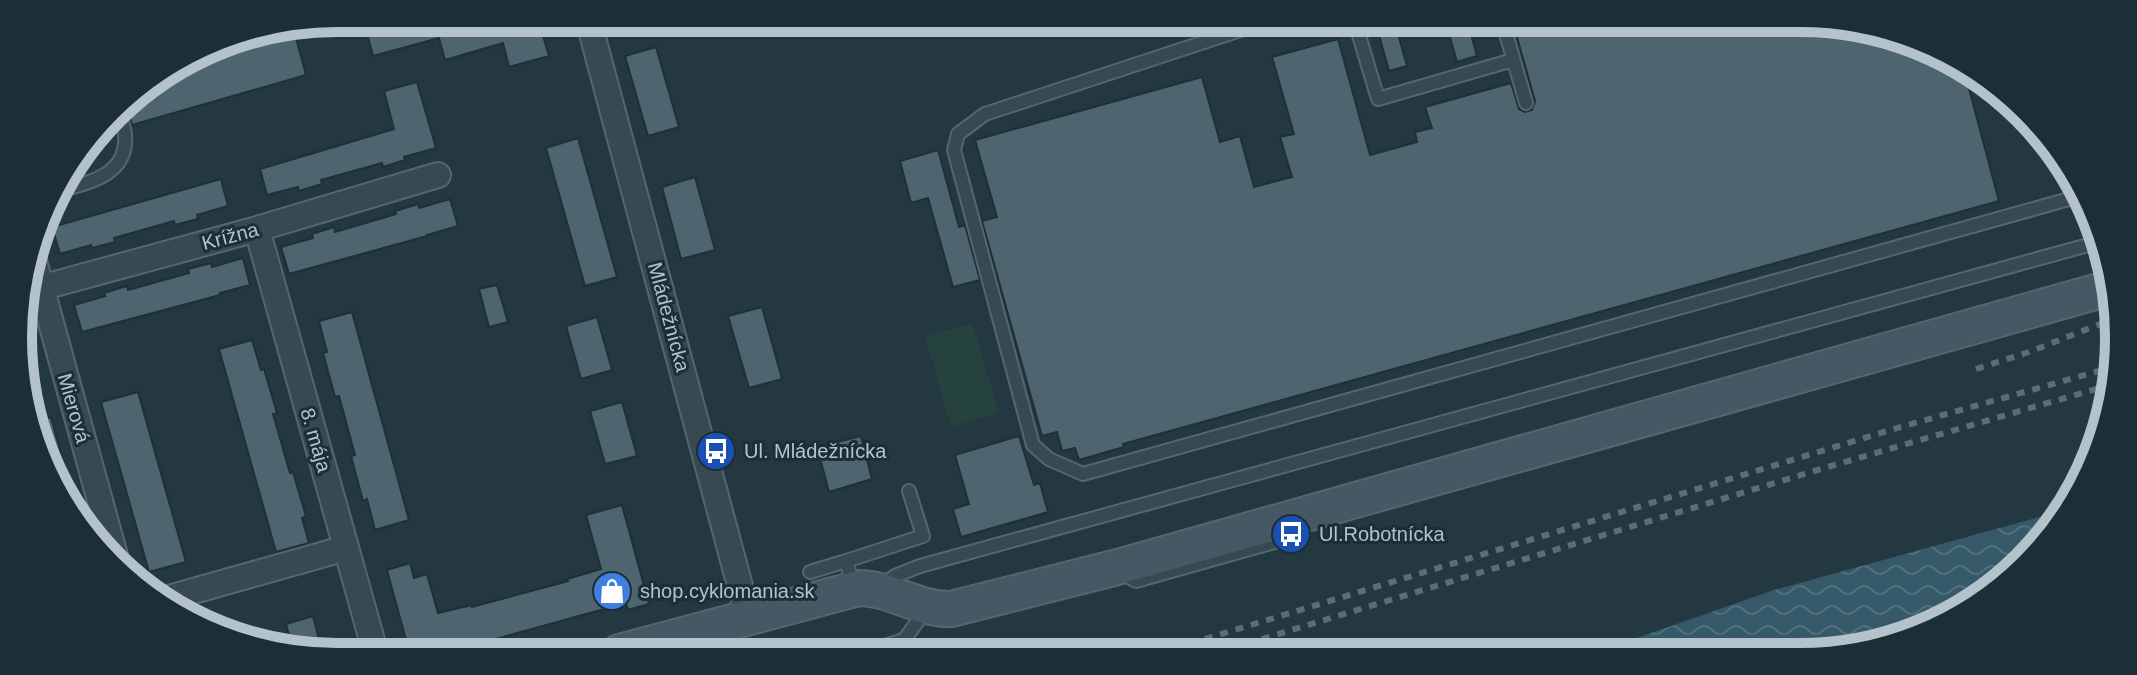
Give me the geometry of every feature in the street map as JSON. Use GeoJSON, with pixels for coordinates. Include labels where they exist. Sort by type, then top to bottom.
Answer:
{"type":"FeatureCollection","features":[{"type":"Feature","properties":{"kind":"street","name":"Mládežnícka"},"geometry":{"type":"LineString","coordinates":[[591,32],[748,616]]}},
{"type":"Feature","properties":{"kind":"street","name":"Krížna"},"geometry":{"type":"LineString","coordinates":[[36,290],[438,175]]}},
{"type":"Feature","properties":{"kind":"street","name":"8. mája"},"geometry":{"type":"LineString","coordinates":[[257,229],[373,643]]}},
{"type":"Feature","properties":{"kind":"street"},"geometry":{"type":"LineString","coordinates":[[651,643],[860,580],[927,607],[951,609],[1299,517],[2101,290]]}},
{"type":"Feature","properties":{"kind":"street","name":"Mierová"},"geometry":{"type":"LineString","coordinates":[[35,302],[111,542]]}},
{"type":"Feature","properties":{"kind":"street"},"geometry":{"type":"LineString","coordinates":[[175,596],[346,548]]}},
{"type":"Feature","properties":{"kind":"lane"},"geometry":{"type":"LineString","coordinates":[[1235,32],[985,114],[958,134],[954,150],[1033,445],[1049,459],[1083,474],[2071,198]]}},
{"type":"Feature","properties":{"kind":"lane"},"geometry":{"type":"LineString","coordinates":[[1358,32],[1378,99],[1513,60]]}},
{"type":"Feature","properties":{"kind":"lane"},"geometry":{"type":"LineString","coordinates":[[1505,32],[1526,103]]}},
{"type":"Feature","properties":{"kind":"lane"},"geometry":{"type":"LineString","coordinates":[[72,186],[106,175],[116,166],[124,153],[125,134],[121,121]]}},
{"type":"Feature","properties":{"kind":"lane"},"geometry":{"type":"LineString","coordinates":[[810,572],[860,580],[895,576],[920,566],[2091,244]]}},
{"type":"Feature","properties":{"kind":"lane"},"geometry":{"type":"LineString","coordinates":[[860,580],[923,536],[909,491]]}},
{"type":"Feature","properties":{"kind":"lane"},"geometry":{"type":"LineString","coordinates":[[894,643],[904,640],[927,607]]}},
{"type":"Feature","properties":{"kind":"green space"},"geometry":{"type":"Polygon","coordinates":[[[972,323],[999,412],[951,427],[925,337],[972,323]]]}},
{"type":"Feature","properties":{"kind":"water"},"geometry":{"type":"Polygon","coordinates":[[[2048,515],[2016,554],[1969,592],[1916,620],[1879,633],[1800,643],[1622,643],[1774,590],[2048,515]]]}},
{"type":"Feature","properties":{"kind":"building"},"geometry":{"type":"Polygon","coordinates":[[[367,32],[542,32],[549,56],[509,67],[503,43],[445,60],[439,38],[373,56],[367,32]]]}},
{"type":"Feature","properties":{"kind":"building"},"geometry":{"type":"Polygon","coordinates":[[[1378,32],[1398,32],[1407,66],[1389,71],[1378,32]]]}},
{"type":"Feature","properties":{"kind":"building"},"geometry":{"type":"Polygon","coordinates":[[[1449,32],[1470,32],[1477,56],[1457,62],[1449,32]]]}},
{"type":"Feature","properties":{"kind":"building"},"geometry":{"type":"Polygon","coordinates":[[[1516,32],[1800,32],[1879,42],[1916,55],[1967,82],[1999,201],[1123,444],[1124,447],[1079,460],[1075,448],[1062,451],[1057,432],[1042,436],[982,221],[997,217],[975,140],[1202,77],[1220,142],[1240,136],[1254,187],[1292,177],[1280,137],[1294,134],[1272,57],[1338,39],[1370,155],[1417,142],[1415,132],[1432,128],[1425,107],[1511,83],[1519,109],[1525,112],[1532,110],[1535,101],[1516,32]]]}},
{"type":"Feature","properties":{"kind":"building"},"geometry":{"type":"Polygon","coordinates":[[[295,35],[306,75],[132,125],[129,114],[185,73],[239,48],[295,35]]]}},
{"type":"Feature","properties":{"kind":"building"},"geometry":{"type":"Polygon","coordinates":[[[656,47],[679,127],[648,136],[625,56],[656,47]]]}},
{"type":"Feature","properties":{"kind":"building"},"geometry":{"type":"Polygon","coordinates":[[[417,82],[436,148],[383,167],[382,163],[321,180],[322,184],[299,191],[298,187],[267,195],[260,169],[394,129],[384,91],[417,82]]]}},
{"type":"Feature","properties":{"kind":"building"},"geometry":{"type":"Polygon","coordinates":[[[578,138],[617,277],[585,286],[546,148],[578,138]]]}},
{"type":"Feature","properties":{"kind":"building"},"geometry":{"type":"Polygon","coordinates":[[[938,150],[959,227],[965,225],[980,280],[953,287],[928,198],[911,203],[900,161],[938,150]]]}},
{"type":"Feature","properties":{"kind":"building"},"geometry":{"type":"Polygon","coordinates":[[[695,177],[715,250],[681,259],[662,187],[695,177]]]}},
{"type":"Feature","properties":{"kind":"building"},"geometry":{"type":"Polygon","coordinates":[[[221,179],[228,206],[197,215],[198,219],[175,225],[174,221],[114,238],[115,242],[60,254],[53,227],[221,179]]]}},
{"type":"Feature","properties":{"kind":"building"},"geometry":{"type":"Polygon","coordinates":[[[450,199],[458,226],[289,274],[281,247],[313,238],[312,234],[334,227],[335,232],[396,214],[395,211],[418,204],[419,208],[450,199]]]}},
{"type":"Feature","properties":{"kind":"building"},"geometry":{"type":"Polygon","coordinates":[[[243,258],[250,285],[82,332],[74,305],[127,286],[128,290],[189,273],[188,269],[211,263],[212,267],[243,258]]]}},
{"type":"Feature","properties":{"kind":"building"},"geometry":{"type":"Polygon","coordinates":[[[497,285],[508,322],[489,327],[479,289],[497,285]]]}},
{"type":"Feature","properties":{"kind":"building"},"geometry":{"type":"Polygon","coordinates":[[[762,307],[782,379],[749,388],[728,316],[762,307]]]}},
{"type":"Feature","properties":{"kind":"building"},"geometry":{"type":"Polygon","coordinates":[[[352,312],[409,520],[375,530],[367,499],[363,501],[351,456],[355,455],[323,353],[327,352],[319,321],[352,312]]]}},
{"type":"Feature","properties":{"kind":"building"},"geometry":{"type":"Polygon","coordinates":[[[597,317],[612,370],[581,379],[566,326],[597,317]]]}},
{"type":"Feature","properties":{"kind":"building"},"geometry":{"type":"Polygon","coordinates":[[[252,340],[261,370],[264,369],[277,413],[273,414],[306,516],[302,518],[309,543],[276,552],[219,349],[252,340]]]}},
{"type":"Feature","properties":{"kind":"building"},"geometry":{"type":"Polygon","coordinates":[[[138,392],[186,562],[149,572],[101,402],[138,392]]]}},
{"type":"Feature","properties":{"kind":"building"},"geometry":{"type":"Polygon","coordinates":[[[622,402],[637,456],[605,464],[590,411],[622,402]]]}},
{"type":"Feature","properties":{"kind":"building"},"geometry":{"type":"Polygon","coordinates":[[[51,417],[63,461],[58,460],[43,419],[51,417]]]}},
{"type":"Feature","properties":{"kind":"building"},"geometry":{"type":"Polygon","coordinates":[[[861,436],[872,479],[829,492],[817,447],[861,436]]]}},
{"type":"Feature","properties":{"kind":"building"},"geometry":{"type":"Polygon","coordinates":[[[1019,436],[1034,485],[1040,483],[1048,512],[961,537],[953,509],[969,504],[955,455],[1019,436]]]}},
{"type":"Feature","properties":{"kind":"building"},"geometry":{"type":"Polygon","coordinates":[[[622,505],[649,604],[628,610],[626,603],[481,643],[407,643],[387,570],[410,563],[414,578],[427,574],[438,613],[568,581],[601,569],[586,515],[622,505]]]}},
{"type":"Feature","properties":{"kind":"building"},"geometry":{"type":"Polygon","coordinates":[[[313,616],[320,642],[290,639],[286,624],[313,616]]]}},
{"type":"Feature","properties":{"kind":"railway"},"geometry":{"type":"LineString","coordinates":[[1976,369],[2104,322]]}},
{"type":"Feature","properties":{"kind":"railway"},"geometry":{"type":"LineString","coordinates":[[1192,643],[1897,428],[2103,370]]}},
{"type":"Feature","properties":{"kind":"railway"},"geometry":{"type":"LineString","coordinates":[[1249,643],[1824,468],[2100,388]]}},
{"type":"Feature","properties":{"kind":"place","name":"Ul. Mládežnícka"},"geometry":{"type":"Point","coordinates":[716,451]}},
{"type":"Feature","properties":{"kind":"place","name":"Ul.Robotnícka"},"geometry":{"type":"Point","coordinates":[1291,534]}},
{"type":"Feature","properties":{"kind":"place","name":"shop.cyklomania.sk"},"geometry":{"type":"Point","coordinates":[612,591]}}]}
